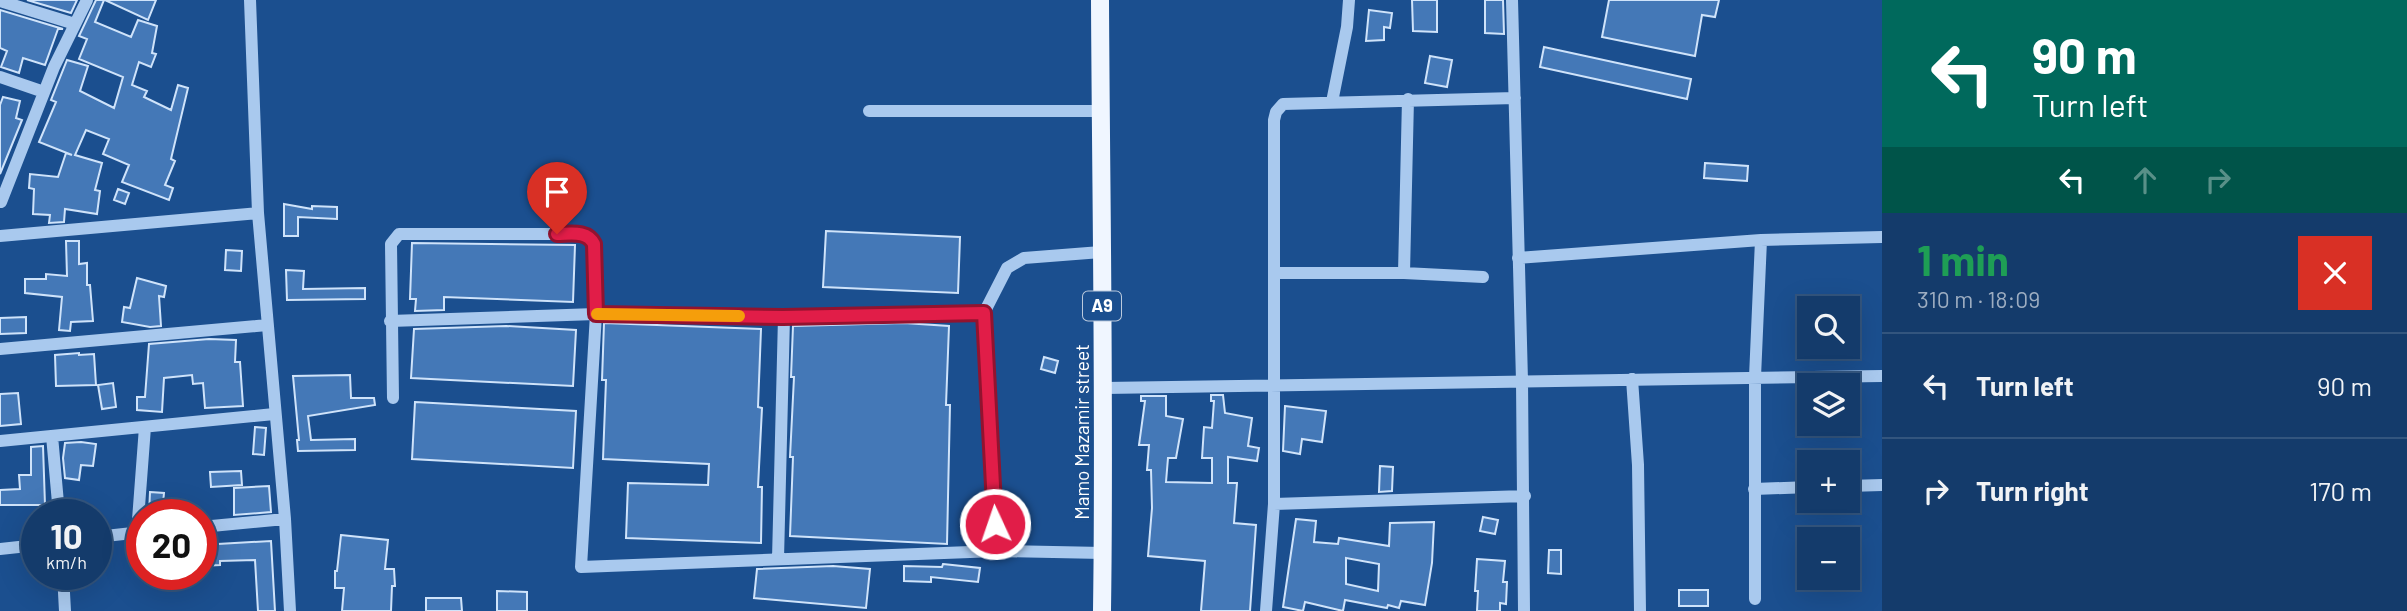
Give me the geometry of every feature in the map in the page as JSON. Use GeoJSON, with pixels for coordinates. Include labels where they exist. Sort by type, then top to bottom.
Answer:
{"type":"FeatureCollection","features":[{"type":"Feature","properties":{"kind":"main road","name":"Mamo Mazamir street"},"geometry":{"type":"LineString","coordinates":[[1100,0],[1104,388],[1102,611]]}},
{"type":"Feature","properties":{"kind":"street"},"geometry":{"type":"LineString","coordinates":[[1,202],[44,92],[87,0]]}},
{"type":"Feature","properties":{"kind":"street"},"geometry":{"type":"LineString","coordinates":[[250,0],[258,213],[285,519],[289,611]]}},
{"type":"Feature","properties":{"kind":"street"},"geometry":{"type":"LineString","coordinates":[[1332,102],[1347,27],[1349,0]]}},
{"type":"Feature","properties":{"kind":"street"},"geometry":{"type":"LineString","coordinates":[[1512,0],[1525,496],[1524,611]]}},
{"type":"Feature","properties":{"kind":"street"},"geometry":{"type":"LineString","coordinates":[[0,1],[75,24]]}},
{"type":"Feature","properties":{"kind":"street"},"geometry":{"type":"LineString","coordinates":[[0,77],[44,92]]}},
{"type":"Feature","properties":{"kind":"street"},"geometry":{"type":"LineString","coordinates":[[1266,611],[1273,504],[1276,112],[1283,104],[1515,97]]}},
{"type":"Feature","properties":{"kind":"street"},"geometry":{"type":"LineString","coordinates":[[1404,273],[1408,99]]}},
{"type":"Feature","properties":{"kind":"street"},"geometry":{"type":"LineString","coordinates":[[869,111],[1100,111]]}},
{"type":"Feature","properties":{"kind":"street"},"geometry":{"type":"LineString","coordinates":[[0,236],[258,213]]}},
{"type":"Feature","properties":{"kind":"street"},"geometry":{"type":"LineString","coordinates":[[393,398],[391,244],[399,234],[583,234],[591,238],[594,244],[596,314],[582,567],[996,551],[1103,553]]}},
{"type":"Feature","properties":{"kind":"street"},"geometry":{"type":"LineString","coordinates":[[1518,258],[1761,240],[1882,237]]}},
{"type":"Feature","properties":{"kind":"street"},"geometry":{"type":"LineString","coordinates":[[1755,599],[1755,377],[1761,240]]}},
{"type":"Feature","properties":{"kind":"street"},"geometry":{"type":"LineString","coordinates":[[996,551],[984,313],[1002,276],[1013,263],[1024,258],[1101,253]]}},
{"type":"Feature","properties":{"kind":"street"},"geometry":{"type":"LineString","coordinates":[[1274,273],[1404,273],[1483,278]]}},
{"type":"Feature","properties":{"kind":"street"},"geometry":{"type":"LineString","coordinates":[[390,321],[596,314],[783,317],[984,313]]}},
{"type":"Feature","properties":{"kind":"street"},"geometry":{"type":"LineString","coordinates":[[778,559],[783,317]]}},
{"type":"Feature","properties":{"kind":"street"},"geometry":{"type":"LineString","coordinates":[[0,349],[267,325]]}},
{"type":"Feature","properties":{"kind":"street"},"geometry":{"type":"LineString","coordinates":[[1104,388],[1882,376]]}},
{"type":"Feature","properties":{"kind":"street"},"geometry":{"type":"LineString","coordinates":[[1632,379],[1638,465],[1640,611]]}},
{"type":"Feature","properties":{"kind":"street"},"geometry":{"type":"LineString","coordinates":[[0,441],[274,414]]}},
{"type":"Feature","properties":{"kind":"street"},"geometry":{"type":"LineString","coordinates":[[141,499],[145,427]]}},
{"type":"Feature","properties":{"kind":"street"},"geometry":{"type":"LineString","coordinates":[[52,436],[58,499]]}},
{"type":"Feature","properties":{"kind":"street"},"geometry":{"type":"LineString","coordinates":[[1860,486],[1882,485]]}},
{"type":"Feature","properties":{"kind":"street"},"geometry":{"type":"LineString","coordinates":[[1754,489],[1797,487]]}},
{"type":"Feature","properties":{"kind":"street"},"geometry":{"type":"LineString","coordinates":[[1273,504],[1525,496]]}},
{"type":"Feature","properties":{"kind":"street"},"geometry":{"type":"LineString","coordinates":[[217,525],[285,519]]}},
{"type":"Feature","properties":{"kind":"street"},"geometry":{"type":"LineString","coordinates":[[0,549],[21,547]]}},
{"type":"Feature","properties":{"kind":"street"},"geometry":{"type":"LineString","coordinates":[[64,590],[65,611]]}},
{"type":"Feature","properties":{"kind":"building"},"geometry":{"type":"Polygon","coordinates":[[[27,0],[77,0],[71,13],[27,0]]]}},
{"type":"Feature","properties":{"kind":"building"},"geometry":{"type":"Polygon","coordinates":[[[96,0],[104,0],[95,22],[131,37],[138,20],[157,26],[152,53],[156,54],[151,67],[139,62],[132,85],[147,91],[144,97],[171,110],[178,85],[188,88],[171,159],[175,161],[165,185],[173,188],[169,200],[122,182],[129,165],[103,154],[109,139],[86,130],[75,155],[102,163],[95,190],[100,191],[97,214],[65,209],[64,222],[49,223],[50,215],[33,214],[34,189],[29,188],[30,174],[58,177],[66,153],[72,155],[39,142],[56,102],[51,100],[67,60],[88,66],[80,91],[114,108],[123,77],[79,59],[87,39],[79,36],[96,0]]]}},
{"type":"Feature","properties":{"kind":"building"},"geometry":{"type":"Polygon","coordinates":[[[105,0],[156,0],[148,20],[105,0]]]}},
{"type":"Feature","properties":{"kind":"building"},"geometry":{"type":"Polygon","coordinates":[[[1412,0],[1437,0],[1437,32],[1413,31],[1412,0]]]}},
{"type":"Feature","properties":{"kind":"building"},"geometry":{"type":"Polygon","coordinates":[[[1485,0],[1503,0],[1504,34],[1485,33],[1485,0]]]}},
{"type":"Feature","properties":{"kind":"building"},"geometry":{"type":"Polygon","coordinates":[[[1609,0],[1719,0],[1715,17],[1702,15],[1695,56],[1602,37],[1609,0]]]}},
{"type":"Feature","properties":{"kind":"building"},"geometry":{"type":"Polygon","coordinates":[[[0,10],[63,29],[58,29],[45,65],[23,58],[19,73],[1,67],[7,51],[0,48],[0,10]]]}},
{"type":"Feature","properties":{"kind":"building"},"geometry":{"type":"Polygon","coordinates":[[[1369,10],[1392,13],[1390,28],[1384,27],[1384,40],[1366,41],[1369,10]]]}},
{"type":"Feature","properties":{"kind":"building"},"geometry":{"type":"Polygon","coordinates":[[[1544,47],[1691,79],[1687,99],[1540,67],[1544,47]]]}},
{"type":"Feature","properties":{"kind":"building"},"geometry":{"type":"Polygon","coordinates":[[[1430,56],[1452,60],[1447,87],[1425,83],[1430,56]]]}},
{"type":"Feature","properties":{"kind":"building"},"geometry":{"type":"Polygon","coordinates":[[[3,97],[20,101],[16,118],[22,120],[0,174],[0,105],[3,97]]]}},
{"type":"Feature","properties":{"kind":"building"},"geometry":{"type":"Polygon","coordinates":[[[1705,163],[1748,166],[1747,181],[1704,178],[1705,163]]]}},
{"type":"Feature","properties":{"kind":"building"},"geometry":{"type":"Polygon","coordinates":[[[118,189],[129,193],[125,204],[114,200],[118,189]]]}},
{"type":"Feature","properties":{"kind":"building"},"geometry":{"type":"Polygon","coordinates":[[[284,204],[312,209],[312,206],[337,207],[337,219],[298,217],[298,236],[284,236],[284,204]]]}},
{"type":"Feature","properties":{"kind":"building"},"geometry":{"type":"Polygon","coordinates":[[[826,231],[960,237],[958,293],[823,287],[826,231]]]}},
{"type":"Feature","properties":{"kind":"building"},"geometry":{"type":"Polygon","coordinates":[[[66,241],[79,241],[79,264],[87,263],[87,285],[90,285],[93,321],[71,322],[70,331],[59,330],[62,297],[25,293],[25,279],[46,279],[46,274],[67,276],[66,241]]]}},
{"type":"Feature","properties":{"kind":"building"},"geometry":{"type":"Polygon","coordinates":[[[412,243],[575,245],[573,302],[444,297],[444,310],[415,311],[416,299],[410,299],[412,243]]]}},
{"type":"Feature","properties":{"kind":"building"},"geometry":{"type":"Polygon","coordinates":[[[226,250],[242,251],[241,271],[225,270],[226,250]]]}},
{"type":"Feature","properties":{"kind":"building"},"geometry":{"type":"Polygon","coordinates":[[[286,270],[304,271],[303,289],[365,288],[365,299],[287,300],[286,270]]]}},
{"type":"Feature","properties":{"kind":"building"},"geometry":{"type":"Polygon","coordinates":[[[137,278],[166,286],[164,297],[159,296],[161,326],[150,327],[122,322],[124,307],[130,308],[137,278]]]}},
{"type":"Feature","properties":{"kind":"building"},"geometry":{"type":"Polygon","coordinates":[[[26,317],[26,333],[0,334],[0,318],[26,317]]]}},
{"type":"Feature","properties":{"kind":"building"},"geometry":{"type":"Polygon","coordinates":[[[604,323],[761,329],[758,407],[762,408],[758,487],[762,487],[761,543],[626,538],[628,483],[708,485],[709,464],[603,459],[606,380],[602,380],[604,323]]]}},
{"type":"Feature","properties":{"kind":"building"},"geometry":{"type":"Polygon","coordinates":[[[904,323],[949,326],[946,405],[950,405],[947,544],[790,536],[793,326],[904,323]]]}},
{"type":"Feature","properties":{"kind":"building"},"geometry":{"type":"Polygon","coordinates":[[[506,326],[576,330],[573,386],[411,378],[414,329],[506,326]]]}},
{"type":"Feature","properties":{"kind":"building"},"geometry":{"type":"Polygon","coordinates":[[[209,339],[236,340],[235,362],[240,362],[243,406],[205,408],[203,383],[193,384],[192,375],[164,378],[162,412],[137,410],[137,397],[145,397],[149,344],[209,339]]]}},
{"type":"Feature","properties":{"kind":"building"},"geometry":{"type":"Polygon","coordinates":[[[94,354],[96,385],[56,386],[55,355],[94,354]]]}},
{"type":"Feature","properties":{"kind":"building"},"geometry":{"type":"Polygon","coordinates":[[[1044,357],[1058,361],[1055,373],[1041,369],[1044,357]]]}},
{"type":"Feature","properties":{"kind":"building"},"geometry":{"type":"Polygon","coordinates":[[[350,375],[351,398],[374,398],[375,405],[308,416],[311,440],[355,439],[355,450],[298,451],[293,376],[350,375]]]}},
{"type":"Feature","properties":{"kind":"building"},"geometry":{"type":"Polygon","coordinates":[[[113,383],[116,407],[102,409],[98,385],[113,383]]]}},
{"type":"Feature","properties":{"kind":"building"},"geometry":{"type":"Polygon","coordinates":[[[18,393],[21,424],[0,426],[0,394],[18,393]]]}},
{"type":"Feature","properties":{"kind":"building"},"geometry":{"type":"Polygon","coordinates":[[[1211,395],[1223,395],[1225,413],[1252,418],[1248,446],[1259,448],[1257,461],[1228,457],[1228,483],[1237,483],[1234,523],[1256,525],[1250,611],[1201,611],[1205,561],[1148,556],[1152,508],[1151,470],[1147,470],[1149,445],[1139,445],[1145,401],[1141,401],[1141,396],[1166,396],[1166,416],[1183,419],[1176,458],[1168,458],[1166,482],[1212,483],[1212,458],[1202,458],[1204,427],[1212,428],[1214,401],[1211,401],[1211,395]]]}},
{"type":"Feature","properties":{"kind":"building"},"geometry":{"type":"Polygon","coordinates":[[[415,402],[576,411],[573,468],[412,459],[415,402]]]}},
{"type":"Feature","properties":{"kind":"building"},"geometry":{"type":"Polygon","coordinates":[[[1285,406],[1326,411],[1322,442],[1302,439],[1300,454],[1283,451],[1285,406]]]}},
{"type":"Feature","properties":{"kind":"building"},"geometry":{"type":"Polygon","coordinates":[[[255,427],[266,428],[264,455],[253,454],[255,427]]]}},
{"type":"Feature","properties":{"kind":"building"},"geometry":{"type":"Polygon","coordinates":[[[65,443],[96,444],[93,466],[81,465],[79,480],[65,478],[65,443]]]}},
{"type":"Feature","properties":{"kind":"building"},"geometry":{"type":"Polygon","coordinates":[[[43,446],[45,499],[21,499],[21,505],[0,505],[0,490],[20,489],[19,475],[31,475],[31,447],[43,446]]]}},
{"type":"Feature","properties":{"kind":"building"},"geometry":{"type":"Polygon","coordinates":[[[1380,466],[1393,467],[1392,491],[1379,492],[1380,466]]]}},
{"type":"Feature","properties":{"kind":"building"},"geometry":{"type":"Polygon","coordinates":[[[241,471],[242,485],[211,487],[210,472],[241,471]]]}},
{"type":"Feature","properties":{"kind":"building"},"geometry":{"type":"Polygon","coordinates":[[[269,486],[271,512],[234,515],[234,488],[269,486]]]}},
{"type":"Feature","properties":{"kind":"building"},"geometry":{"type":"Polygon","coordinates":[[[150,492],[164,493],[163,499],[150,499],[150,492]]]}},
{"type":"Feature","properties":{"kind":"building"},"geometry":{"type":"Polygon","coordinates":[[[1483,517],[1498,520],[1495,534],[1480,531],[1483,517]]]}},
{"type":"Feature","properties":{"kind":"building"},"geometry":{"type":"Polygon","coordinates":[[[1296,519],[1316,521],[1314,542],[1338,544],[1339,538],[1389,546],[1390,523],[1434,522],[1432,563],[1425,605],[1401,601],[1399,608],[1388,605],[1387,608],[1345,600],[1343,611],[1305,602],[1303,611],[1283,607],[1296,519]],[[1346,558],[1346,584],[1378,591],[1379,564],[1346,558]]]}},
{"type":"Feature","properties":{"kind":"building"},"geometry":{"type":"Polygon","coordinates":[[[341,535],[388,540],[385,569],[394,569],[395,586],[392,586],[391,611],[342,611],[344,588],[335,588],[341,535]]]}},
{"type":"Feature","properties":{"kind":"building"},"geometry":{"type":"Polygon","coordinates":[[[271,541],[275,611],[258,611],[255,560],[220,561],[220,565],[217,565],[217,544],[271,541]]]}},
{"type":"Feature","properties":{"kind":"building"},"geometry":{"type":"Polygon","coordinates":[[[1549,550],[1561,550],[1561,574],[1548,573],[1549,550]]]}},
{"type":"Feature","properties":{"kind":"building"},"geometry":{"type":"Polygon","coordinates":[[[1477,559],[1505,561],[1503,582],[1507,582],[1506,604],[1500,603],[1500,611],[1477,611],[1477,559]]]}},
{"type":"Feature","properties":{"kind":"building"},"geometry":{"type":"Polygon","coordinates":[[[943,564],[980,568],[978,582],[931,577],[931,582],[904,581],[904,566],[942,567],[943,564]]]}},
{"type":"Feature","properties":{"kind":"building"},"geometry":{"type":"Polygon","coordinates":[[[833,566],[870,569],[866,608],[754,598],[757,569],[833,566]]]}},
{"type":"Feature","properties":{"kind":"building"},"geometry":{"type":"Polygon","coordinates":[[[1679,590],[1708,590],[1708,606],[1679,606],[1679,590]]]}},
{"type":"Feature","properties":{"kind":"building"},"geometry":{"type":"Polygon","coordinates":[[[497,591],[527,592],[527,611],[497,611],[497,591]]]}},
{"type":"Feature","properties":{"kind":"building"},"geometry":{"type":"Polygon","coordinates":[[[426,598],[461,598],[462,611],[426,611],[426,598]]]}},
{"type":"Feature","properties":{"kind":"slow traffic"},"geometry":{"type":"LineString","coordinates":[[597,314],[739,316]]}},
{"type":"Feature","properties":{"kind":"route"},"geometry":{"type":"LineString","coordinates":[[557,234],[583,234],[591,238],[594,244],[596,314],[783,317],[984,313],[995,524]]}}]}
